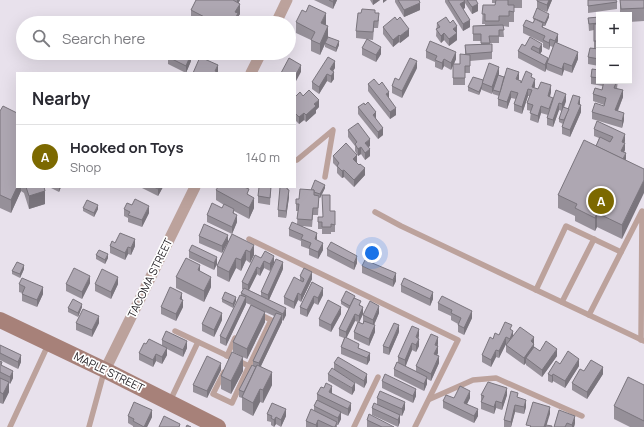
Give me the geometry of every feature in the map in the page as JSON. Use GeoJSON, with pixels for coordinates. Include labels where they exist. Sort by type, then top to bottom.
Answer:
{"type":"FeatureCollection","features":[{"type":"Feature","properties":{"kind":"street"},"geometry":{"type":"LineString","coordinates":[[279,16],[287,0]]}},
{"type":"Feature","properties":{"kind":"street"},"geometry":{"type":"LineString","coordinates":[[252,72],[258,60]]}},
{"type":"Feature","properties":{"kind":"street","name":"TACOMA STREET"},"geometry":{"type":"LineString","coordinates":[[105,370],[195,188]]}},
{"type":"Feature","properties":{"kind":"street","name":"MAPLE STREET"},"geometry":{"type":"LineString","coordinates":[[0,320],[105,370],[218,427]]}},
{"type":"Feature","properties":{"kind":"lane"},"geometry":{"type":"LineString","coordinates":[[297,160],[333,130],[324,177]]}},
{"type":"Feature","properties":{"kind":"lane"},"geometry":{"type":"LineString","coordinates":[[375,212],[401,226],[642,340],[642,211],[590,315]]}},
{"type":"Feature","properties":{"kind":"lane"},"geometry":{"type":"LineString","coordinates":[[536,290],[566,226],[621,252]]}},
{"type":"Feature","properties":{"kind":"lane"},"geometry":{"type":"LineString","coordinates":[[249,238],[458,340],[415,427]]}},
{"type":"Feature","properties":{"kind":"lane"},"geometry":{"type":"LineString","coordinates":[[562,302],[594,239]]}},
{"type":"Feature","properties":{"kind":"lane"},"geometry":{"type":"LineString","coordinates":[[240,329],[213,394],[232,403],[271,320],[255,312]]}},
{"type":"Feature","properties":{"kind":"lane"},"geometry":{"type":"LineString","coordinates":[[175,331],[249,366]]}},
{"type":"Feature","properties":{"kind":"lane"},"geometry":{"type":"LineString","coordinates":[[169,402],[198,342]]}},
{"type":"Feature","properties":{"kind":"lane"},"geometry":{"type":"LineString","coordinates":[[10,427],[48,343]]}},
{"type":"Feature","properties":{"kind":"lane"},"geometry":{"type":"LineString","coordinates":[[89,427],[105,370]]}},
{"type":"Feature","properties":{"kind":"lane"},"geometry":{"type":"LineString","coordinates":[[354,427],[378,377]]}},
{"type":"Feature","properties":{"kind":"lane"},"geometry":{"type":"LineString","coordinates":[[430,399],[473,380],[496,378],[582,416]]}},
{"type":"Feature","properties":{"kind":"building"},"geometry":{"type":"Polygon","coordinates":[[[196,0],[233,0],[240,4],[235,12],[238,13],[236,16],[203,16],[191,10],[196,0]]]}},
{"type":"Feature","properties":{"kind":"building"},"geometry":{"type":"Polygon","coordinates":[[[398,0],[419,0],[420,3],[404,10],[398,0]]]}},
{"type":"Feature","properties":{"kind":"building"},"geometry":{"type":"Polygon","coordinates":[[[448,0],[464,0],[465,1],[460,4],[470,20],[463,24],[448,0]]]}},
{"type":"Feature","properties":{"kind":"building"},"geometry":{"type":"Polygon","coordinates":[[[467,0],[476,0],[478,4],[472,7],[467,0]]]}},
{"type":"Feature","properties":{"kind":"building"},"geometry":{"type":"Polygon","coordinates":[[[496,0],[508,0],[508,5],[514,5],[514,12],[509,11],[509,16],[499,16],[499,21],[485,21],[485,14],[482,14],[483,5],[495,5],[496,0]]]}},
{"type":"Feature","properties":{"kind":"building"},"geometry":{"type":"Polygon","coordinates":[[[537,0],[549,0],[547,5],[537,0]]]}},
{"type":"Feature","properties":{"kind":"building"},"geometry":{"type":"Polygon","coordinates":[[[588,0],[616,0],[617,2],[588,6],[588,0]]]}},
{"type":"Feature","properties":{"kind":"building"},"geometry":{"type":"Polygon","coordinates":[[[620,0],[644,0],[644,8],[621,9],[620,0]]]}},
{"type":"Feature","properties":{"kind":"building"},"geometry":{"type":"Polygon","coordinates":[[[309,5],[326,13],[321,23],[328,26],[320,44],[311,40],[315,32],[296,22],[302,10],[306,12],[309,5]]]}},
{"type":"Feature","properties":{"kind":"building"},"geometry":{"type":"Polygon","coordinates":[[[537,8],[549,14],[545,23],[533,18],[537,8]]]}},
{"type":"Feature","properties":{"kind":"building"},"geometry":{"type":"Polygon","coordinates":[[[362,9],[375,10],[375,13],[379,13],[378,21],[374,21],[373,32],[356,31],[358,13],[361,13],[362,9]]]}},
{"type":"Feature","properties":{"kind":"building"},"geometry":{"type":"Polygon","coordinates":[[[395,17],[397,20],[400,17],[409,29],[393,40],[383,27],[395,17]]]}},
{"type":"Feature","properties":{"kind":"building"},"geometry":{"type":"Polygon","coordinates":[[[446,17],[450,23],[453,20],[457,26],[453,29],[457,33],[449,39],[444,33],[441,36],[436,29],[440,27],[437,23],[446,17]]]}},
{"type":"Feature","properties":{"kind":"building"},"geometry":{"type":"Polygon","coordinates":[[[596,17],[596,23],[589,24],[588,18],[596,17]]]}},
{"type":"Feature","properties":{"kind":"building"},"geometry":{"type":"Polygon","coordinates":[[[535,19],[543,23],[542,27],[558,34],[555,41],[550,39],[549,43],[543,40],[545,36],[523,26],[526,20],[533,23],[535,19]]]}},
{"type":"Feature","properties":{"kind":"building"},"geometry":{"type":"Polygon","coordinates":[[[594,24],[596,24],[596,41],[594,41],[594,24]]]}},
{"type":"Feature","properties":{"kind":"building"},"geometry":{"type":"Polygon","coordinates":[[[503,25],[504,30],[499,30],[499,36],[489,36],[490,43],[481,43],[481,34],[473,34],[473,26],[503,25]]]}},
{"type":"Feature","properties":{"kind":"building"},"geometry":{"type":"Polygon","coordinates":[[[328,37],[339,41],[336,48],[325,43],[328,37]]]}},
{"type":"Feature","properties":{"kind":"building"},"geometry":{"type":"Polygon","coordinates":[[[530,37],[542,44],[539,49],[533,46],[531,49],[548,58],[545,65],[518,51],[522,44],[525,46],[530,37]]]}},
{"type":"Feature","properties":{"kind":"building"},"geometry":{"type":"Polygon","coordinates":[[[367,39],[381,47],[376,55],[362,48],[367,39]]]}},
{"type":"Feature","properties":{"kind":"building"},"geometry":{"type":"Polygon","coordinates":[[[430,41],[456,52],[451,63],[444,59],[442,63],[435,60],[437,56],[426,51],[430,41]]]}},
{"type":"Feature","properties":{"kind":"building"},"geometry":{"type":"Polygon","coordinates":[[[555,42],[578,52],[572,66],[564,63],[562,69],[547,63],[555,42]]]}},
{"type":"Feature","properties":{"kind":"building"},"geometry":{"type":"Polygon","coordinates":[[[492,44],[492,52],[466,54],[465,45],[492,44]]]}},
{"type":"Feature","properties":{"kind":"building"},"geometry":{"type":"Polygon","coordinates":[[[590,48],[596,49],[596,58],[588,57],[590,48]]]}},
{"type":"Feature","properties":{"kind":"building"},"geometry":{"type":"Polygon","coordinates":[[[460,54],[470,55],[470,66],[465,66],[465,78],[453,78],[453,64],[460,64],[460,54]]]}},
{"type":"Feature","properties":{"kind":"building"},"geometry":{"type":"Polygon","coordinates":[[[328,57],[335,61],[330,69],[334,72],[331,76],[327,74],[319,87],[312,82],[328,57]]]}},
{"type":"Feature","properties":{"kind":"building"},"geometry":{"type":"Polygon","coordinates":[[[410,58],[417,61],[402,91],[392,86],[395,78],[399,80],[410,58]]]}},
{"type":"Feature","properties":{"kind":"building"},"geometry":{"type":"Polygon","coordinates":[[[174,60],[188,60],[186,66],[174,60]]]}},
{"type":"Feature","properties":{"kind":"building"},"geometry":{"type":"Polygon","coordinates":[[[199,60],[207,60],[218,65],[215,71],[218,72],[193,72],[199,60]]]}},
{"type":"Feature","properties":{"kind":"building"},"geometry":{"type":"Polygon","coordinates":[[[288,60],[292,60],[301,65],[296,74],[296,72],[282,72],[288,60]]]}},
{"type":"Feature","properties":{"kind":"building"},"geometry":{"type":"Polygon","coordinates":[[[489,63],[499,67],[492,87],[482,83],[489,63]]]}},
{"type":"Feature","properties":{"kind":"building"},"geometry":{"type":"Polygon","coordinates":[[[507,68],[519,72],[516,79],[521,81],[521,83],[526,71],[532,74],[531,77],[535,79],[532,87],[538,89],[541,82],[551,85],[548,96],[553,98],[549,109],[541,106],[538,116],[530,113],[533,105],[527,103],[532,90],[528,89],[522,107],[514,104],[518,93],[511,91],[507,102],[498,99],[507,68]]]}},
{"type":"Feature","properties":{"kind":"building"},"geometry":{"type":"Polygon","coordinates":[[[592,69],[596,70],[596,78],[591,77],[592,69]]]}},
{"type":"Feature","properties":{"kind":"building"},"geometry":{"type":"Polygon","coordinates":[[[498,75],[504,77],[500,92],[493,90],[498,75]]]}},
{"type":"Feature","properties":{"kind":"building"},"geometry":{"type":"Polygon","coordinates":[[[473,77],[483,80],[479,92],[468,87],[473,77]]]}},
{"type":"Feature","properties":{"kind":"building"},"geometry":{"type":"Polygon","coordinates":[[[374,79],[379,85],[382,82],[389,92],[386,94],[396,108],[390,112],[368,84],[374,79]]]}},
{"type":"Feature","properties":{"kind":"building"},"geometry":{"type":"Polygon","coordinates":[[[603,84],[616,84],[614,88],[623,90],[615,110],[624,113],[622,121],[592,112],[595,103],[604,106],[606,98],[593,94],[595,88],[602,90],[603,84]]]}},
{"type":"Feature","properties":{"kind":"building"},"geometry":{"type":"Polygon","coordinates":[[[309,90],[319,100],[314,104],[316,106],[306,115],[304,113],[299,117],[296,114],[296,96],[300,92],[303,96],[309,90]]]}},
{"type":"Feature","properties":{"kind":"building"},"geometry":{"type":"Polygon","coordinates":[[[556,90],[566,94],[562,104],[559,103],[553,120],[547,118],[556,90]]]}},
{"type":"Feature","properties":{"kind":"building"},"geometry":{"type":"Polygon","coordinates":[[[573,95],[580,97],[578,104],[581,105],[570,130],[562,127],[573,95]]]}},
{"type":"Feature","properties":{"kind":"building"},"geometry":{"type":"Polygon","coordinates":[[[368,102],[376,112],[373,115],[383,128],[378,132],[358,107],[364,103],[365,105],[368,102]]]}},
{"type":"Feature","properties":{"kind":"building"},"geometry":{"type":"Polygon","coordinates":[[[3,106],[16,112],[17,188],[11,200],[0,195],[0,111],[3,106]]]}},
{"type":"Feature","properties":{"kind":"building"},"geometry":{"type":"Polygon","coordinates":[[[563,107],[569,109],[564,120],[559,119],[563,107]]]}},
{"type":"Feature","properties":{"kind":"building"},"geometry":{"type":"Polygon","coordinates":[[[597,121],[625,134],[622,142],[625,143],[621,151],[626,153],[623,159],[596,146],[600,137],[610,142],[613,137],[594,129],[597,121]]]}},
{"type":"Feature","properties":{"kind":"building"},"geometry":{"type":"Polygon","coordinates":[[[358,123],[370,139],[365,143],[370,149],[365,153],[361,147],[358,149],[355,144],[357,142],[348,130],[358,123]]]}},
{"type":"Feature","properties":{"kind":"building"},"geometry":{"type":"Polygon","coordinates":[[[584,140],[644,169],[644,180],[622,225],[597,213],[595,218],[575,208],[577,204],[558,195],[584,140]]]}},
{"type":"Feature","properties":{"kind":"building"},"geometry":{"type":"Polygon","coordinates":[[[346,143],[357,155],[353,159],[365,168],[354,180],[344,170],[342,171],[337,166],[339,163],[333,156],[346,143]]]}},
{"type":"Feature","properties":{"kind":"building"},"geometry":{"type":"Polygon","coordinates":[[[315,180],[325,185],[320,194],[314,192],[314,190],[311,190],[315,180]]]}},
{"type":"Feature","properties":{"kind":"building"},"geometry":{"type":"Polygon","coordinates":[[[26,188],[44,188],[45,191],[29,196],[26,188]]]}},
{"type":"Feature","properties":{"kind":"building"},"geometry":{"type":"Polygon","coordinates":[[[217,188],[246,188],[249,189],[247,194],[254,198],[249,208],[216,190],[217,188]]]}},
{"type":"Feature","properties":{"kind":"building"},"geometry":{"type":"Polygon","coordinates":[[[259,188],[271,188],[270,198],[258,196],[259,188]]]}},
{"type":"Feature","properties":{"kind":"building"},"geometry":{"type":"Polygon","coordinates":[[[280,188],[287,188],[289,190],[286,211],[278,210],[280,188]]]}},
{"type":"Feature","properties":{"kind":"building"},"geometry":{"type":"Polygon","coordinates":[[[300,189],[314,190],[314,195],[319,196],[318,208],[313,208],[312,220],[297,219],[299,204],[296,204],[296,199],[299,199],[300,189]]]}},
{"type":"Feature","properties":{"kind":"building"},"geometry":{"type":"Polygon","coordinates":[[[322,195],[330,195],[330,211],[335,211],[335,225],[331,224],[331,227],[322,227],[322,222],[318,222],[318,217],[323,217],[322,195]]]}},
{"type":"Feature","properties":{"kind":"building"},"geometry":{"type":"Polygon","coordinates":[[[135,199],[149,206],[142,220],[128,215],[130,212],[124,209],[127,203],[132,205],[135,199]]]}},
{"type":"Feature","properties":{"kind":"building"},"geometry":{"type":"Polygon","coordinates":[[[87,200],[98,205],[94,213],[83,208],[87,200]]]}},
{"type":"Feature","properties":{"kind":"building"},"geometry":{"type":"Polygon","coordinates":[[[212,203],[222,208],[224,204],[234,209],[233,213],[237,215],[232,227],[207,215],[212,203]]]}},
{"type":"Feature","properties":{"kind":"building"},"geometry":{"type":"Polygon","coordinates":[[[292,222],[317,233],[315,239],[323,243],[318,252],[309,248],[311,243],[301,239],[303,235],[289,229],[292,222]]]}},
{"type":"Feature","properties":{"kind":"building"},"geometry":{"type":"Polygon","coordinates":[[[204,224],[228,235],[222,246],[199,236],[204,224]]]}},
{"type":"Feature","properties":{"kind":"building"},"geometry":{"type":"Polygon","coordinates":[[[120,233],[135,239],[131,248],[128,247],[125,253],[110,246],[112,241],[115,243],[120,233]]]}},
{"type":"Feature","properties":{"kind":"building"},"geometry":{"type":"Polygon","coordinates":[[[232,234],[254,245],[250,252],[246,250],[241,260],[236,258],[229,272],[217,266],[232,234]]]}},
{"type":"Feature","properties":{"kind":"building"},"geometry":{"type":"Polygon","coordinates":[[[331,242],[357,256],[354,263],[327,249],[331,242]]]}},
{"type":"Feature","properties":{"kind":"building"},"geometry":{"type":"Polygon","coordinates":[[[192,245],[217,257],[214,263],[189,251],[192,245]]]}},
{"type":"Feature","properties":{"kind":"building"},"geometry":{"type":"Polygon","coordinates":[[[99,250],[108,254],[105,260],[96,255],[99,250]]]}},
{"type":"Feature","properties":{"kind":"building"},"geometry":{"type":"Polygon","coordinates":[[[265,251],[274,256],[270,264],[264,261],[260,269],[257,267],[248,285],[242,282],[255,255],[261,258],[265,251]]]}},
{"type":"Feature","properties":{"kind":"building"},"geometry":{"type":"Polygon","coordinates":[[[186,258],[200,265],[198,270],[211,277],[204,291],[176,277],[186,258]]]}},
{"type":"Feature","properties":{"kind":"building"},"geometry":{"type":"Polygon","coordinates":[[[276,259],[283,262],[268,295],[261,292],[276,259]]]}},
{"type":"Feature","properties":{"kind":"building"},"geometry":{"type":"Polygon","coordinates":[[[365,260],[396,273],[393,280],[362,266],[365,260]]]}},
{"type":"Feature","properties":{"kind":"building"},"geometry":{"type":"Polygon","coordinates":[[[17,262],[24,265],[20,274],[12,271],[17,262]]]}},
{"type":"Feature","properties":{"kind":"building"},"geometry":{"type":"Polygon","coordinates":[[[74,268],[90,276],[82,292],[66,284],[74,268]]]}},
{"type":"Feature","properties":{"kind":"building"},"geometry":{"type":"Polygon","coordinates":[[[304,268],[312,272],[301,295],[298,293],[294,302],[284,297],[294,277],[303,282],[304,279],[300,276],[304,268]]]}},
{"type":"Feature","properties":{"kind":"building"},"geometry":{"type":"Polygon","coordinates":[[[102,269],[118,277],[111,292],[95,284],[102,269]]]}},
{"type":"Feature","properties":{"kind":"building"},"geometry":{"type":"Polygon","coordinates":[[[22,278],[43,287],[37,300],[22,294],[25,287],[19,284],[22,278]]]}},
{"type":"Feature","properties":{"kind":"building"},"geometry":{"type":"Polygon","coordinates":[[[404,278],[433,292],[430,299],[401,285],[404,278]]]}},
{"type":"Feature","properties":{"kind":"building"},"geometry":{"type":"Polygon","coordinates":[[[312,282],[323,288],[318,298],[314,296],[307,310],[300,307],[312,282]]]}},
{"type":"Feature","properties":{"kind":"building"},"geometry":{"type":"Polygon","coordinates":[[[170,287],[182,293],[180,299],[183,300],[176,314],[161,307],[170,287]]]}},
{"type":"Feature","properties":{"kind":"building"},"geometry":{"type":"Polygon","coordinates":[[[244,288],[286,308],[283,314],[241,293],[244,288]]]}},
{"type":"Feature","properties":{"kind":"building"},"geometry":{"type":"Polygon","coordinates":[[[346,291],[355,296],[350,306],[341,301],[346,291]]]}},
{"type":"Feature","properties":{"kind":"building"},"geometry":{"type":"Polygon","coordinates":[[[225,292],[236,297],[233,304],[222,299],[225,292]]]}},
{"type":"Feature","properties":{"kind":"building"},"geometry":{"type":"Polygon","coordinates":[[[240,295],[246,297],[226,339],[220,336],[240,295]]]}},
{"type":"Feature","properties":{"kind":"building"},"geometry":{"type":"Polygon","coordinates":[[[442,296],[472,311],[464,328],[458,325],[461,318],[451,313],[452,310],[438,303],[442,296]]]}},
{"type":"Feature","properties":{"kind":"building"},"geometry":{"type":"Polygon","coordinates":[[[354,298],[361,301],[359,305],[363,307],[359,316],[355,314],[346,332],[339,329],[354,298]]]}},
{"type":"Feature","properties":{"kind":"building"},"geometry":{"type":"Polygon","coordinates":[[[73,299],[82,304],[78,313],[68,308],[73,299]]]}},
{"type":"Feature","properties":{"kind":"building"},"geometry":{"type":"Polygon","coordinates":[[[328,300],[341,307],[331,325],[319,319],[328,300]]]}},
{"type":"Feature","properties":{"kind":"building"},"geometry":{"type":"Polygon","coordinates":[[[370,301],[379,306],[373,320],[363,315],[370,301]]]}},
{"type":"Feature","properties":{"kind":"building"},"geometry":{"type":"Polygon","coordinates":[[[251,305],[265,312],[247,349],[233,342],[251,305]]]}},
{"type":"Feature","properties":{"kind":"building"},"geometry":{"type":"Polygon","coordinates":[[[210,307],[222,313],[214,330],[202,324],[210,307]]]}},
{"type":"Feature","properties":{"kind":"building"},"geometry":{"type":"Polygon","coordinates":[[[83,309],[99,316],[92,330],[76,323],[83,309]]]}},
{"type":"Feature","properties":{"kind":"building"},"geometry":{"type":"Polygon","coordinates":[[[276,313],[282,315],[259,363],[253,361],[276,313]]]}},
{"type":"Feature","properties":{"kind":"building"},"geometry":{"type":"Polygon","coordinates":[[[364,321],[375,325],[369,339],[354,332],[358,322],[363,324],[364,321]]]}},
{"type":"Feature","properties":{"kind":"building"},"geometry":{"type":"Polygon","coordinates":[[[505,322],[512,325],[510,329],[513,331],[510,339],[506,337],[499,351],[496,350],[491,360],[482,355],[490,337],[493,339],[495,333],[499,335],[505,322]]]}},
{"type":"Feature","properties":{"kind":"building"},"geometry":{"type":"Polygon","coordinates":[[[394,323],[399,325],[389,348],[383,346],[394,323]]]}},
{"type":"Feature","properties":{"kind":"building"},"geometry":{"type":"Polygon","coordinates":[[[412,326],[419,329],[416,337],[419,339],[416,345],[412,343],[405,360],[398,357],[412,326]]]}},
{"type":"Feature","properties":{"kind":"building"},"geometry":{"type":"Polygon","coordinates":[[[520,327],[534,337],[531,341],[534,344],[524,358],[506,345],[520,327]]]}},
{"type":"Feature","properties":{"kind":"building"},"geometry":{"type":"Polygon","coordinates":[[[166,331],[187,341],[183,350],[162,340],[166,331]]]}},
{"type":"Feature","properties":{"kind":"building"},"geometry":{"type":"Polygon","coordinates":[[[431,334],[438,337],[435,345],[438,346],[434,354],[439,356],[431,374],[416,366],[431,334]]]}},
{"type":"Feature","properties":{"kind":"building"},"geometry":{"type":"Polygon","coordinates":[[[345,337],[359,344],[358,348],[370,353],[367,358],[341,347],[345,337]]]}},
{"type":"Feature","properties":{"kind":"building"},"geometry":{"type":"Polygon","coordinates":[[[149,339],[167,348],[162,357],[156,354],[153,360],[139,353],[144,343],[146,344],[149,339]]]}},
{"type":"Feature","properties":{"kind":"building"},"geometry":{"type":"Polygon","coordinates":[[[546,341],[557,349],[542,370],[526,358],[534,347],[540,351],[546,341]]]}},
{"type":"Feature","properties":{"kind":"building"},"geometry":{"type":"Polygon","coordinates":[[[0,345],[21,355],[18,362],[0,353],[0,345]]]}},
{"type":"Feature","properties":{"kind":"building"},"geometry":{"type":"Polygon","coordinates":[[[568,351],[579,359],[565,381],[553,374],[552,376],[548,374],[556,361],[560,364],[568,351]]]}},
{"type":"Feature","properties":{"kind":"building"},"geometry":{"type":"Polygon","coordinates":[[[232,352],[243,357],[231,381],[221,376],[232,352]]]}},
{"type":"Feature","properties":{"kind":"building"},"geometry":{"type":"Polygon","coordinates":[[[207,356],[221,363],[207,391],[193,385],[207,356]]]}},
{"type":"Feature","properties":{"kind":"building"},"geometry":{"type":"Polygon","coordinates":[[[338,357],[367,374],[364,381],[334,363],[338,357]]]}},
{"type":"Feature","properties":{"kind":"building"},"geometry":{"type":"Polygon","coordinates":[[[591,360],[603,367],[587,392],[572,383],[580,369],[584,371],[591,360]]]}},
{"type":"Feature","properties":{"kind":"building"},"geometry":{"type":"Polygon","coordinates":[[[0,361],[2,362],[1,365],[13,371],[10,377],[0,372],[0,361]]]}},
{"type":"Feature","properties":{"kind":"building"},"geometry":{"type":"Polygon","coordinates":[[[397,362],[427,377],[424,384],[394,369],[397,362]]]}},
{"type":"Feature","properties":{"kind":"building"},"geometry":{"type":"Polygon","coordinates":[[[252,365],[256,367],[244,392],[239,390],[252,365]]]}},
{"type":"Feature","properties":{"kind":"building"},"geometry":{"type":"Polygon","coordinates":[[[257,365],[272,372],[263,390],[260,389],[253,403],[242,397],[257,365]]]}},
{"type":"Feature","properties":{"kind":"building"},"geometry":{"type":"Polygon","coordinates":[[[332,368],[355,383],[352,388],[328,374],[332,368]]]}},
{"type":"Feature","properties":{"kind":"building"},"geometry":{"type":"Polygon","coordinates":[[[385,374],[416,389],[413,396],[382,381],[385,374]]]}},
{"type":"Feature","properties":{"kind":"building"},"geometry":{"type":"Polygon","coordinates":[[[628,377],[644,385],[644,421],[614,406],[628,377]]]}},
{"type":"Feature","properties":{"kind":"building"},"geometry":{"type":"Polygon","coordinates":[[[0,378],[9,382],[3,394],[0,392],[0,378]]]}},
{"type":"Feature","properties":{"kind":"building"},"geometry":{"type":"Polygon","coordinates":[[[488,382],[507,388],[502,403],[496,401],[494,407],[481,402],[484,396],[481,395],[488,382]]]}},
{"type":"Feature","properties":{"kind":"building"},"geometry":{"type":"Polygon","coordinates":[[[326,383],[332,386],[329,392],[351,403],[348,409],[317,394],[321,387],[324,388],[326,383]]]}},
{"type":"Feature","properties":{"kind":"building"},"geometry":{"type":"Polygon","coordinates":[[[460,386],[470,391],[464,403],[478,409],[474,416],[443,401],[446,395],[454,398],[460,386]]]}},
{"type":"Feature","properties":{"kind":"building"},"geometry":{"type":"Polygon","coordinates":[[[380,391],[405,402],[402,409],[377,398],[380,391]]]}},
{"type":"Feature","properties":{"kind":"building"},"geometry":{"type":"Polygon","coordinates":[[[511,391],[518,393],[517,397],[526,400],[524,407],[515,405],[511,422],[504,420],[511,391]]]}},
{"type":"Feature","properties":{"kind":"building"},"geometry":{"type":"Polygon","coordinates":[[[317,400],[341,412],[338,418],[314,406],[317,400]]]}},
{"type":"Feature","properties":{"kind":"building"},"geometry":{"type":"Polygon","coordinates":[[[134,402],[152,410],[144,427],[133,421],[134,419],[128,416],[134,402]]]}},
{"type":"Feature","properties":{"kind":"building"},"geometry":{"type":"Polygon","coordinates":[[[533,402],[550,407],[544,427],[530,427],[531,426],[526,425],[533,402]]]}},
{"type":"Feature","properties":{"kind":"building"},"geometry":{"type":"Polygon","coordinates":[[[272,403],[286,409],[281,420],[276,417],[274,420],[271,418],[272,416],[267,414],[272,403]]]}},
{"type":"Feature","properties":{"kind":"building"},"geometry":{"type":"Polygon","coordinates":[[[374,403],[400,415],[398,420],[372,408],[374,403]]]}},
{"type":"Feature","properties":{"kind":"building"},"geometry":{"type":"Polygon","coordinates":[[[311,409],[337,422],[335,427],[318,420],[316,425],[306,421],[311,409]]]}},
{"type":"Feature","properties":{"kind":"building"},"geometry":{"type":"Polygon","coordinates":[[[559,410],[575,416],[572,425],[567,423],[565,427],[554,427],[559,410]]]}},
{"type":"Feature","properties":{"kind":"building"},"geometry":{"type":"Polygon","coordinates":[[[369,414],[394,427],[382,427],[367,420],[369,414]]]}},
{"type":"Feature","properties":{"kind":"building"},"geometry":{"type":"Polygon","coordinates":[[[164,416],[180,424],[179,427],[159,427],[164,416]]]}},
{"type":"Feature","properties":{"kind":"place","name":"Hooked on Toys"},"geometry":{"type":"Point","coordinates":[601,201]}}]}
